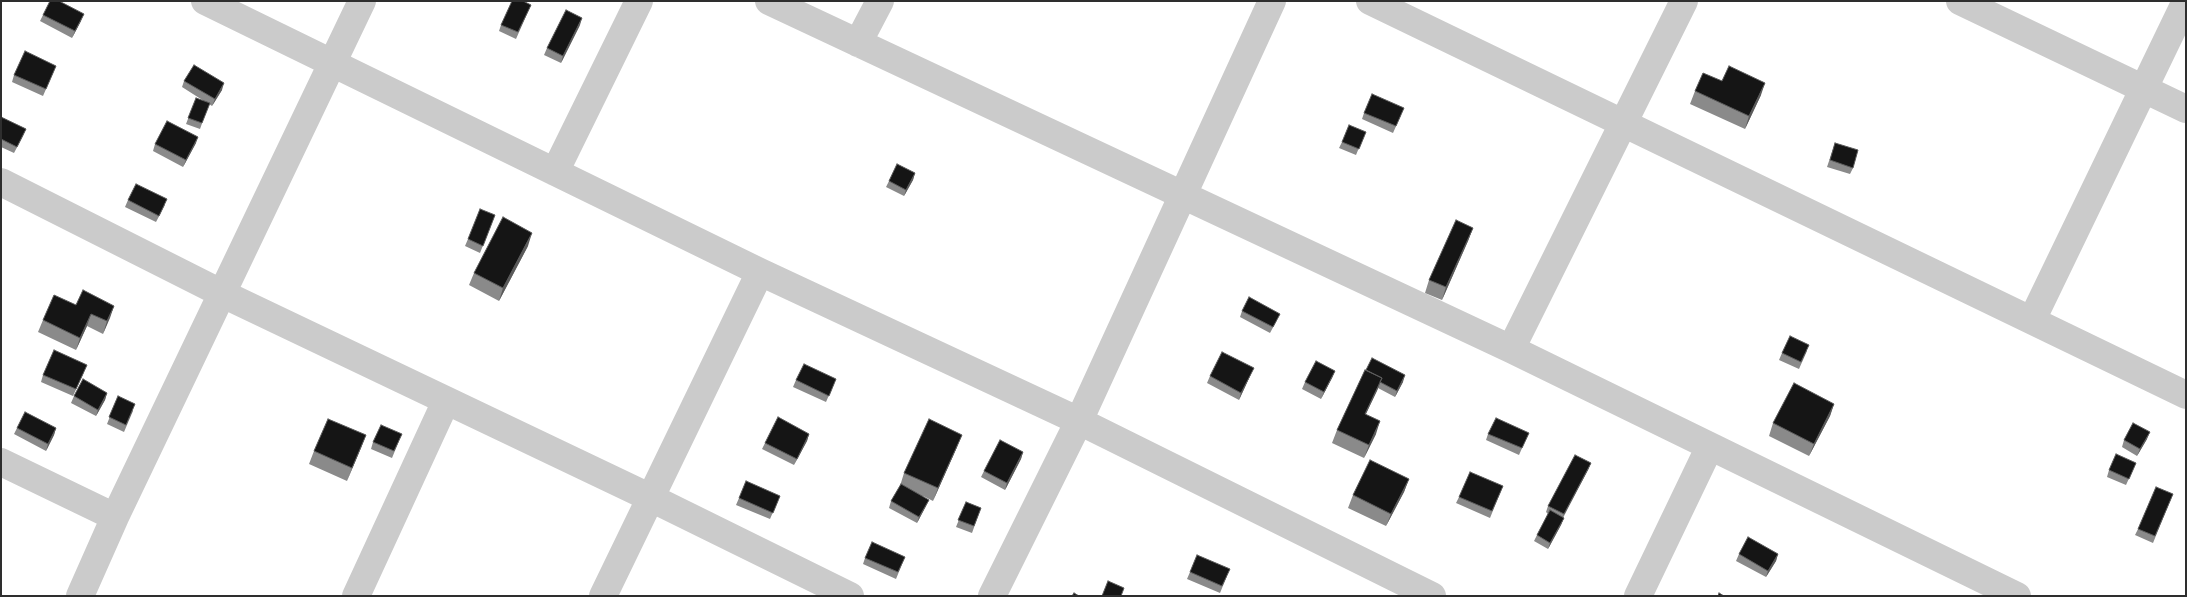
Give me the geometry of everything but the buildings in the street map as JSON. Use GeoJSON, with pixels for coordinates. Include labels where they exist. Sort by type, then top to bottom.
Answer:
{"type":"FeatureCollection","features":[{"type":"Feature","properties":{"kind":"street"},"geometry":{"type":"LineString","coordinates":[[205,1],[760,272],[1079,420],[1432,596]]}},
{"type":"Feature","properties":{"kind":"street"},"geometry":{"type":"LineString","coordinates":[[80,596],[115,517],[362,1]]}},
{"type":"Feature","properties":{"kind":"street"},"geometry":{"type":"LineString","coordinates":[[555,172],[639,1]]}},
{"type":"Feature","properties":{"kind":"street"},"geometry":{"type":"LineString","coordinates":[[769,1],[1511,349],[2017,596]]}},
{"type":"Feature","properties":{"kind":"street"},"geometry":{"type":"LineString","coordinates":[[858,44],[880,1]]}},
{"type":"Feature","properties":{"kind":"street"},"geometry":{"type":"LineString","coordinates":[[992,596],[1079,420],[1272,1]]}},
{"type":"Feature","properties":{"kind":"street"},"geometry":{"type":"LineString","coordinates":[[1370,1],[2186,395]]}},
{"type":"Feature","properties":{"kind":"street"},"geometry":{"type":"LineString","coordinates":[[1511,349],[1684,1]]}},
{"type":"Feature","properties":{"kind":"street"},"geometry":{"type":"LineString","coordinates":[[1960,1],[2186,109]]}},
{"type":"Feature","properties":{"kind":"street"},"geometry":{"type":"LineString","coordinates":[[2032,320],[2186,1]]}},
{"type":"Feature","properties":{"kind":"street"},"geometry":{"type":"LineString","coordinates":[[1,182],[222,294],[651,498],[850,596]]}},
{"type":"Feature","properties":{"kind":"street"},"geometry":{"type":"LineString","coordinates":[[604,596],[760,272]]}},
{"type":"Feature","properties":{"kind":"street"},"geometry":{"type":"LineString","coordinates":[[356,596],[446,401]]}},
{"type":"Feature","properties":{"kind":"street"},"geometry":{"type":"LineString","coordinates":[[1638,596],[1710,446]]}},
{"type":"Feature","properties":{"kind":"street"},"geometry":{"type":"LineString","coordinates":[[1,462],[115,517]]}}]}
